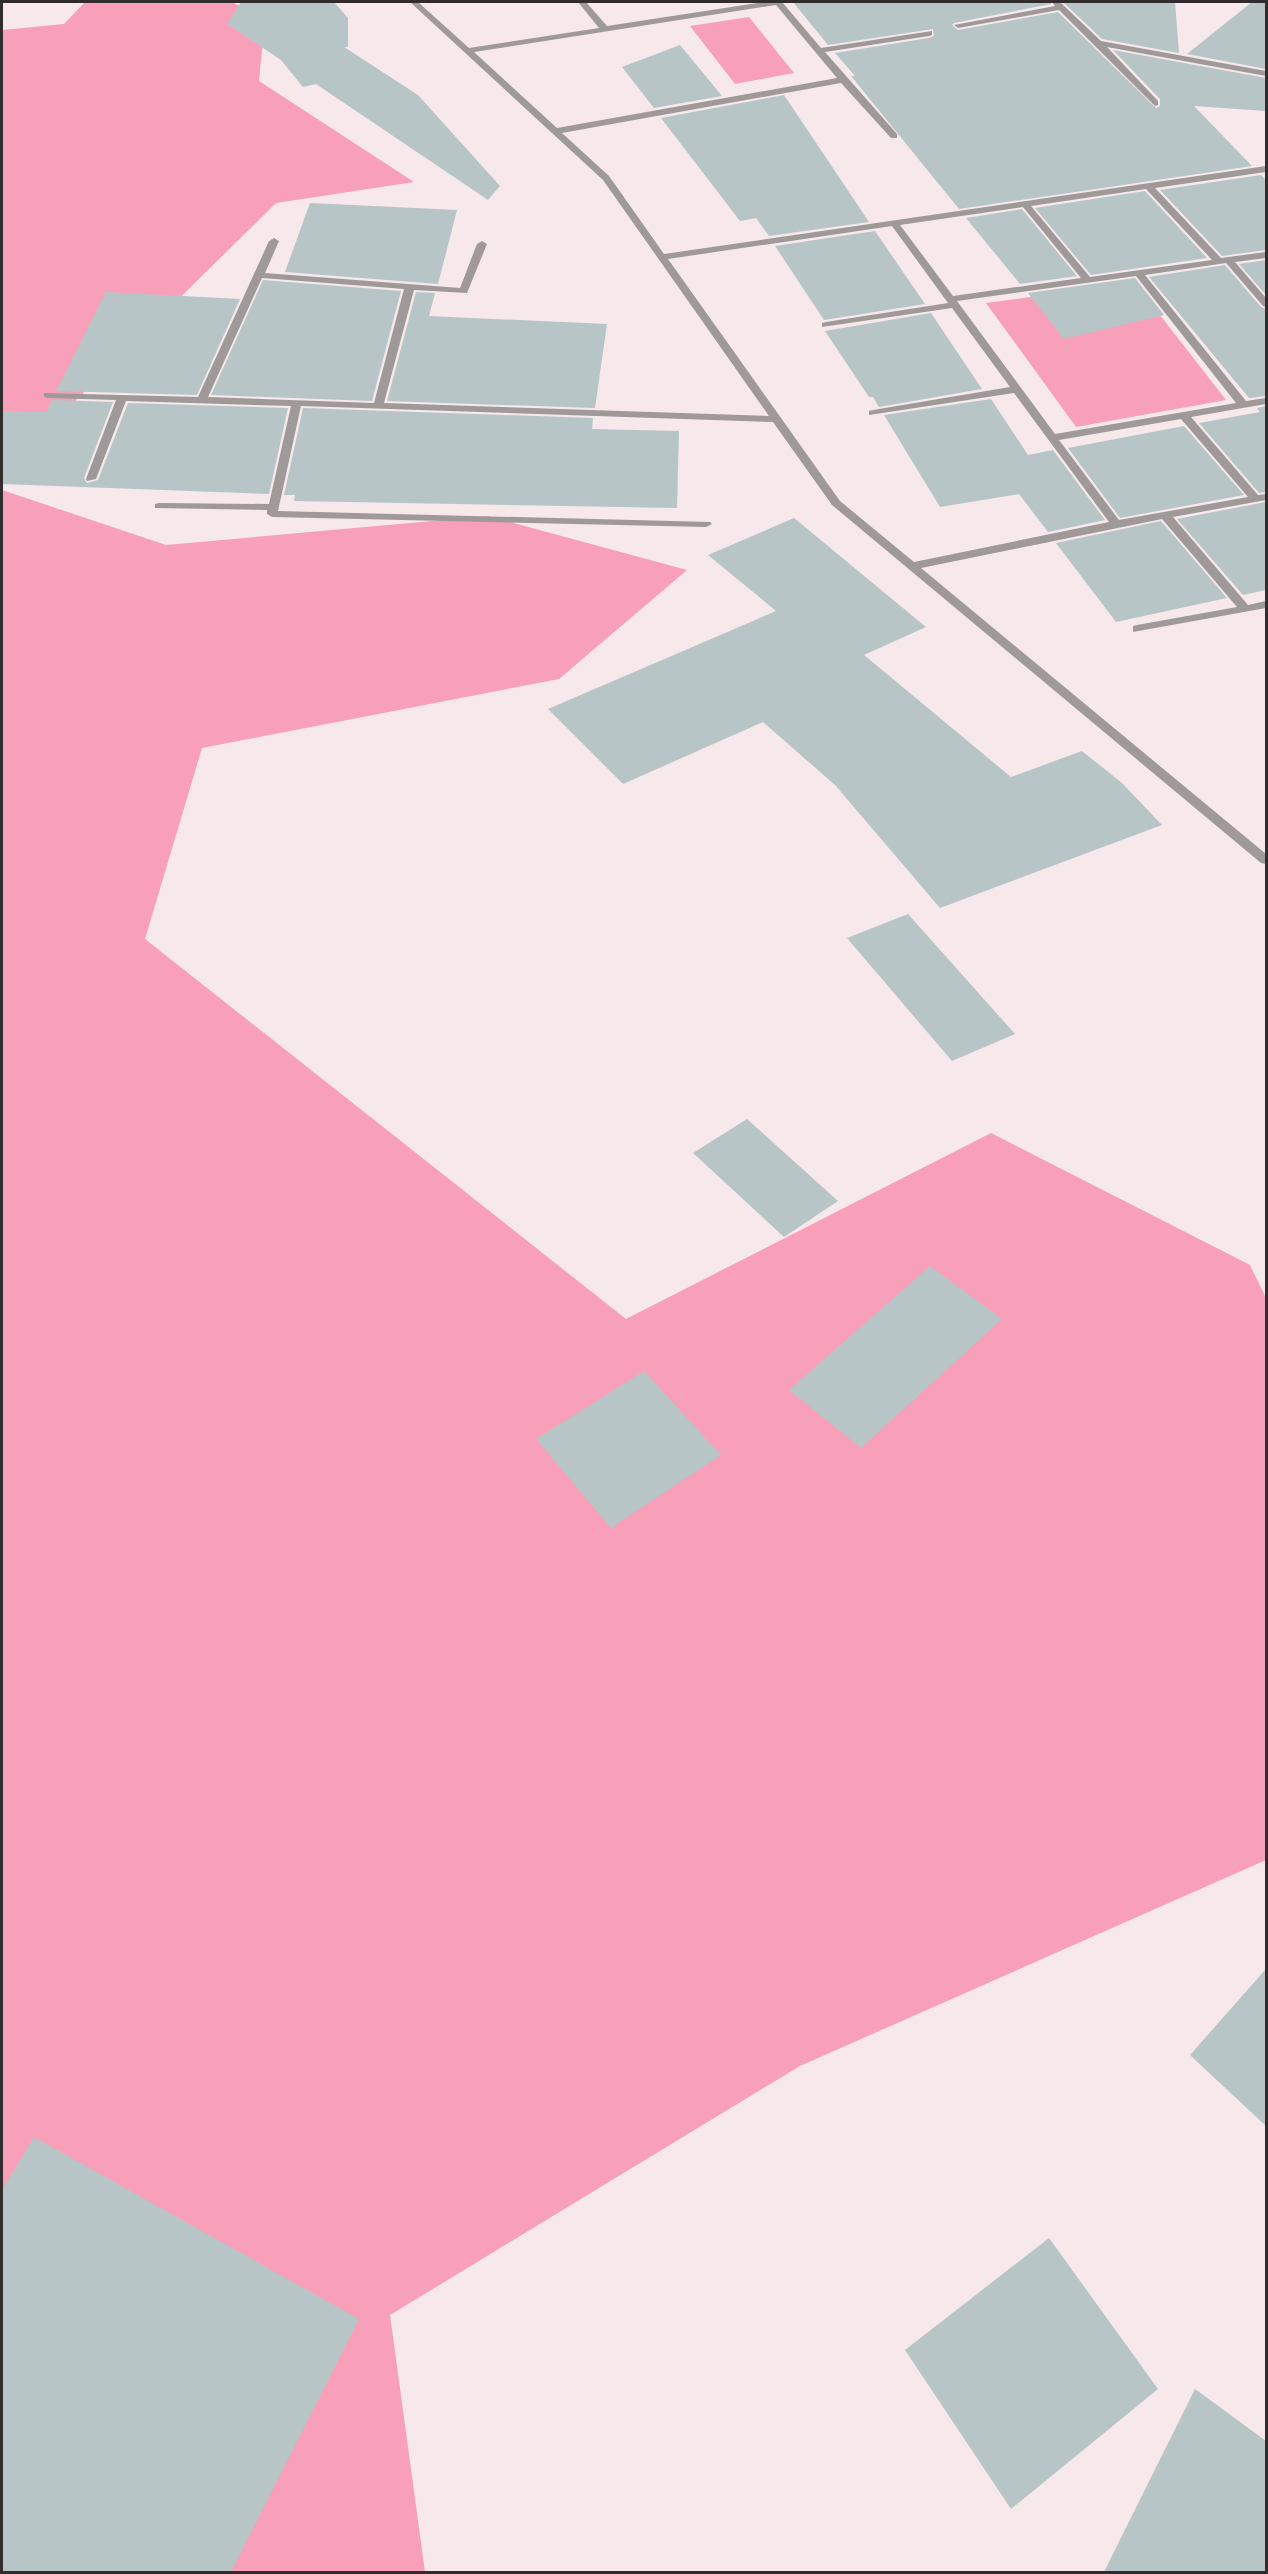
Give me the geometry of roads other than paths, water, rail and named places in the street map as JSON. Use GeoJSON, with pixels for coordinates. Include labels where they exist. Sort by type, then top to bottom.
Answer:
{"type":"FeatureCollection","features":[{"type":"Feature","properties":{"kind":"street"},"geometry":{"type":"LineString","coordinates":[[414,2],[606,178],[836,503],[1266,860]]}},
{"type":"Feature","properties":{"kind":"street"},"geometry":{"type":"LineString","coordinates":[[582,2],[605,29]]}},
{"type":"Feature","properties":{"kind":"street"},"geometry":{"type":"LineString","coordinates":[[711,2],[718,10]]}},
{"type":"Feature","properties":{"kind":"street"},"geometry":{"type":"LineString","coordinates":[[467,51],[777,2],[894,136]]}},
{"type":"Feature","properties":{"kind":"street"},"geometry":{"type":"LineString","coordinates":[[958,25],[1058,4],[1155,103]]}},
{"type":"Feature","properties":{"kind":"street"},"geometry":{"type":"LineString","coordinates":[[818,51],[929,33]]}},
{"type":"Feature","properties":{"kind":"street"},"geometry":{"type":"LineString","coordinates":[[1098,43],[1266,74]]}},
{"type":"Feature","properties":{"kind":"street"},"geometry":{"type":"LineString","coordinates":[[555,131],[843,80]]}},
{"type":"Feature","properties":{"kind":"street"},"geometry":{"type":"LineString","coordinates":[[662,257],[1266,169]]}},
{"type":"Feature","properties":{"kind":"street"},"geometry":{"type":"LineString","coordinates":[[1148,186],[1266,304]]}},
{"type":"Feature","properties":{"kind":"street"},"geometry":{"type":"LineString","coordinates":[[1025,204],[1088,280]]}},
{"type":"Feature","properties":{"kind":"street"},"geometry":{"type":"LineString","coordinates":[[894,223],[1116,524]]}},
{"type":"Feature","properties":{"kind":"street"},"geometry":{"type":"LineString","coordinates":[[202,400],[273,242]]}},
{"type":"Feature","properties":{"kind":"street"},"geometry":{"type":"LineString","coordinates":[[259,275],[465,291],[483,244]]}},
{"type":"Feature","properties":{"kind":"street"},"geometry":{"type":"LineString","coordinates":[[826,326],[1088,280],[1266,255]]}},
{"type":"Feature","properties":{"kind":"street"},"geometry":{"type":"LineString","coordinates":[[1139,273],[1244,405]]}},
{"type":"Feature","properties":{"kind":"street"},"geometry":{"type":"LineString","coordinates":[[378,406],[410,287]]}},
{"type":"Feature","properties":{"kind":"street"},"geometry":{"type":"LineString","coordinates":[[873,413],[1017,389]]}},
{"type":"Feature","properties":{"kind":"street"},"geometry":{"type":"LineString","coordinates":[[48,395],[777,419]]}},
{"type":"Feature","properties":{"kind":"street"},"geometry":{"type":"LineString","coordinates":[[91,479],[122,398]]}},
{"type":"Feature","properties":{"kind":"street"},"geometry":{"type":"LineString","coordinates":[[1053,438],[1266,401]]}},
{"type":"Feature","properties":{"kind":"street"},"geometry":{"type":"LineString","coordinates":[[297,403],[272,514],[706,524]]}},
{"type":"Feature","properties":{"kind":"street"},"geometry":{"type":"LineString","coordinates":[[1184,415],[1261,497]]}},
{"type":"Feature","properties":{"kind":"street"},"geometry":{"type":"LineString","coordinates":[[912,566],[1261,497]]}},
{"type":"Feature","properties":{"kind":"street"},"geometry":{"type":"LineString","coordinates":[[159,506],[274,507]]}},
{"type":"Feature","properties":{"kind":"street"},"geometry":{"type":"LineString","coordinates":[[1165,515],[1245,609]]}},
{"type":"Feature","properties":{"kind":"street"},"geometry":{"type":"LineString","coordinates":[[1137,629],[1266,605]]}}]}
